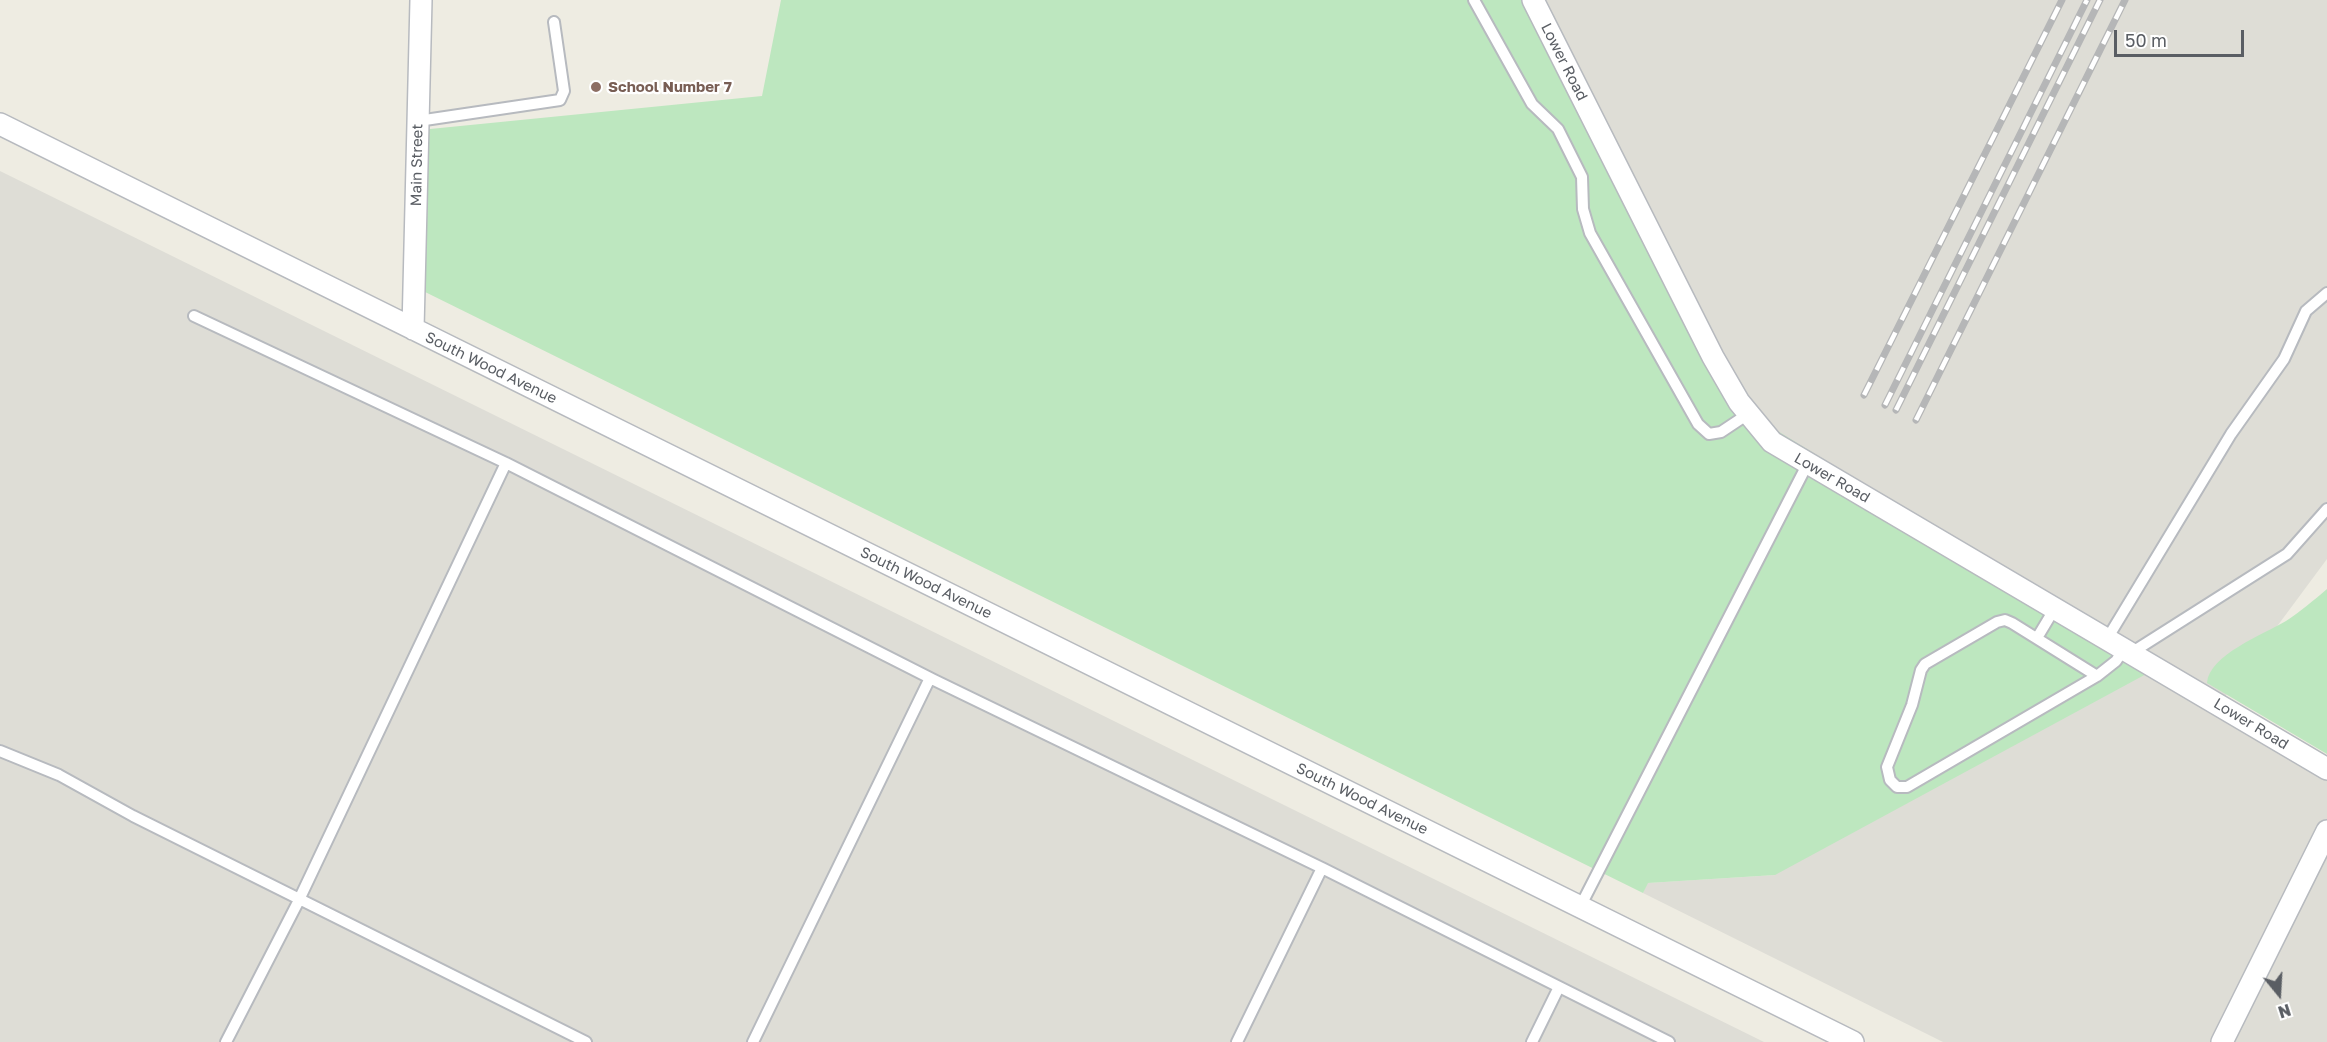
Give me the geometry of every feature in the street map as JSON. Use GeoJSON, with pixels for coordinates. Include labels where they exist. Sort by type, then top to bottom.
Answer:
{"type":"FeatureCollection","features":[{"type":"Feature","properties":{"kind":"street","name":"Main Street"},"geometry":{"type":"LineString","coordinates":[[413,329],[420,0]]}},
{"type":"Feature","properties":{"kind":"street","name":"Lower Road"},"geometry":{"type":"LineString","coordinates":[[1533,0],[1713,357],[1739,402],[1772,442],[2327,769]]}},
{"type":"Feature","properties":{"kind":"street","name":"South Wood Avenue"},"geometry":{"type":"LineString","coordinates":[[0,124],[1853,1042]]}},
{"type":"Feature","properties":{"kind":"street"},"geometry":{"type":"LineString","coordinates":[[2222,1042],[2327,831]]}},
{"type":"Feature","properties":{"kind":"lane"},"geometry":{"type":"LineString","coordinates":[[1474,0],[1532,104],[1558,129],[1582,177],[1583,210],[1590,233],[1698,424],[1709,434],[1722,432],[1748,414]]}},
{"type":"Feature","properties":{"kind":"lane"},"geometry":{"type":"LineString","coordinates":[[418,122],[560,100],[564,91],[554,22]]}},
{"type":"Feature","properties":{"kind":"lane"},"geometry":{"type":"LineString","coordinates":[[2097,676],[2012,623],[2000,621],[1925,664],[1920,670],[1912,705],[1887,767],[1890,780],[1901,788],[1907,787],[2097,676],[2116,662],[2121,647],[2231,434],[2284,359],[2306,311],[2327,293]]}},
{"type":"Feature","properties":{"kind":"lane"},"geometry":{"type":"LineString","coordinates":[[194,316],[506,463],[930,678],[1322,868],[1669,1042]]}},
{"type":"Feature","properties":{"kind":"lane"},"geometry":{"type":"LineString","coordinates":[[226,1042],[299,899],[506,463]]}},
{"type":"Feature","properties":{"kind":"lane"},"geometry":{"type":"LineString","coordinates":[[1580,907],[1808,463]]}},
{"type":"Feature","properties":{"kind":"lane"},"geometry":{"type":"LineString","coordinates":[[2121,647],[2287,554],[2327,509]]}},
{"type":"Feature","properties":{"kind":"lane"},"geometry":{"type":"LineString","coordinates":[[2037,638],[2055,608]]}},
{"type":"Feature","properties":{"kind":"lane"},"geometry":{"type":"LineString","coordinates":[[753,1042],[930,678]]}},
{"type":"Feature","properties":{"kind":"lane"},"geometry":{"type":"LineString","coordinates":[[0,752],[59,775],[133,816],[586,1042]]}},
{"type":"Feature","properties":{"kind":"lane"},"geometry":{"type":"LineString","coordinates":[[1238,1042],[1322,868]]}},
{"type":"Feature","properties":{"kind":"lane"},"geometry":{"type":"LineString","coordinates":[[1532,1042],[1559,987]]}},
{"type":"Feature","properties":{"kind":"shaded area"},"geometry":{"type":"Polygon","coordinates":[[[1531,0],[2327,0],[2327,559],[2221,702],[2327,764],[2327,1042],[1943,1042],[1643,893],[1647,883],[1775,875],[1745,411],[1531,0]]]}},
{"type":"Feature","properties":{"kind":"shaded area"},"geometry":{"type":"Polygon","coordinates":[[[0,171],[1764,1042],[0,1042],[0,171]]]}},
{"type":"Feature","properties":{"kind":"green space"},"geometry":{"type":"Polygon","coordinates":[[[781,0],[1531,0],[1745,411],[2161,666],[1775,875],[1648,883],[1643,893],[417,288],[420,130],[762,96],[781,0]]]}},
{"type":"Feature","properties":{"kind":"green space"},"geometry":{"type":"Polygon","coordinates":[[[2327,589],[2327,754],[2207,683],[2217,663],[2227,655],[2239,646],[2286,621],[2327,589]]]}},
{"type":"Feature","properties":{"kind":"railway"},"geometry":{"type":"LineString","coordinates":[[1864,395],[2062,0]]}},
{"type":"Feature","properties":{"kind":"railway"},"geometry":{"type":"LineString","coordinates":[[1885,405],[2087,0]]}},
{"type":"Feature","properties":{"kind":"railway"},"geometry":{"type":"LineString","coordinates":[[1896,410],[2100,0]]}},
{"type":"Feature","properties":{"kind":"railway"},"geometry":{"type":"LineString","coordinates":[[1916,420],[2125,0]]}},
{"type":"Feature","properties":{"kind":"place","name":"School Number 7"},"geometry":{"type":"Point","coordinates":[596,87]}}]}
